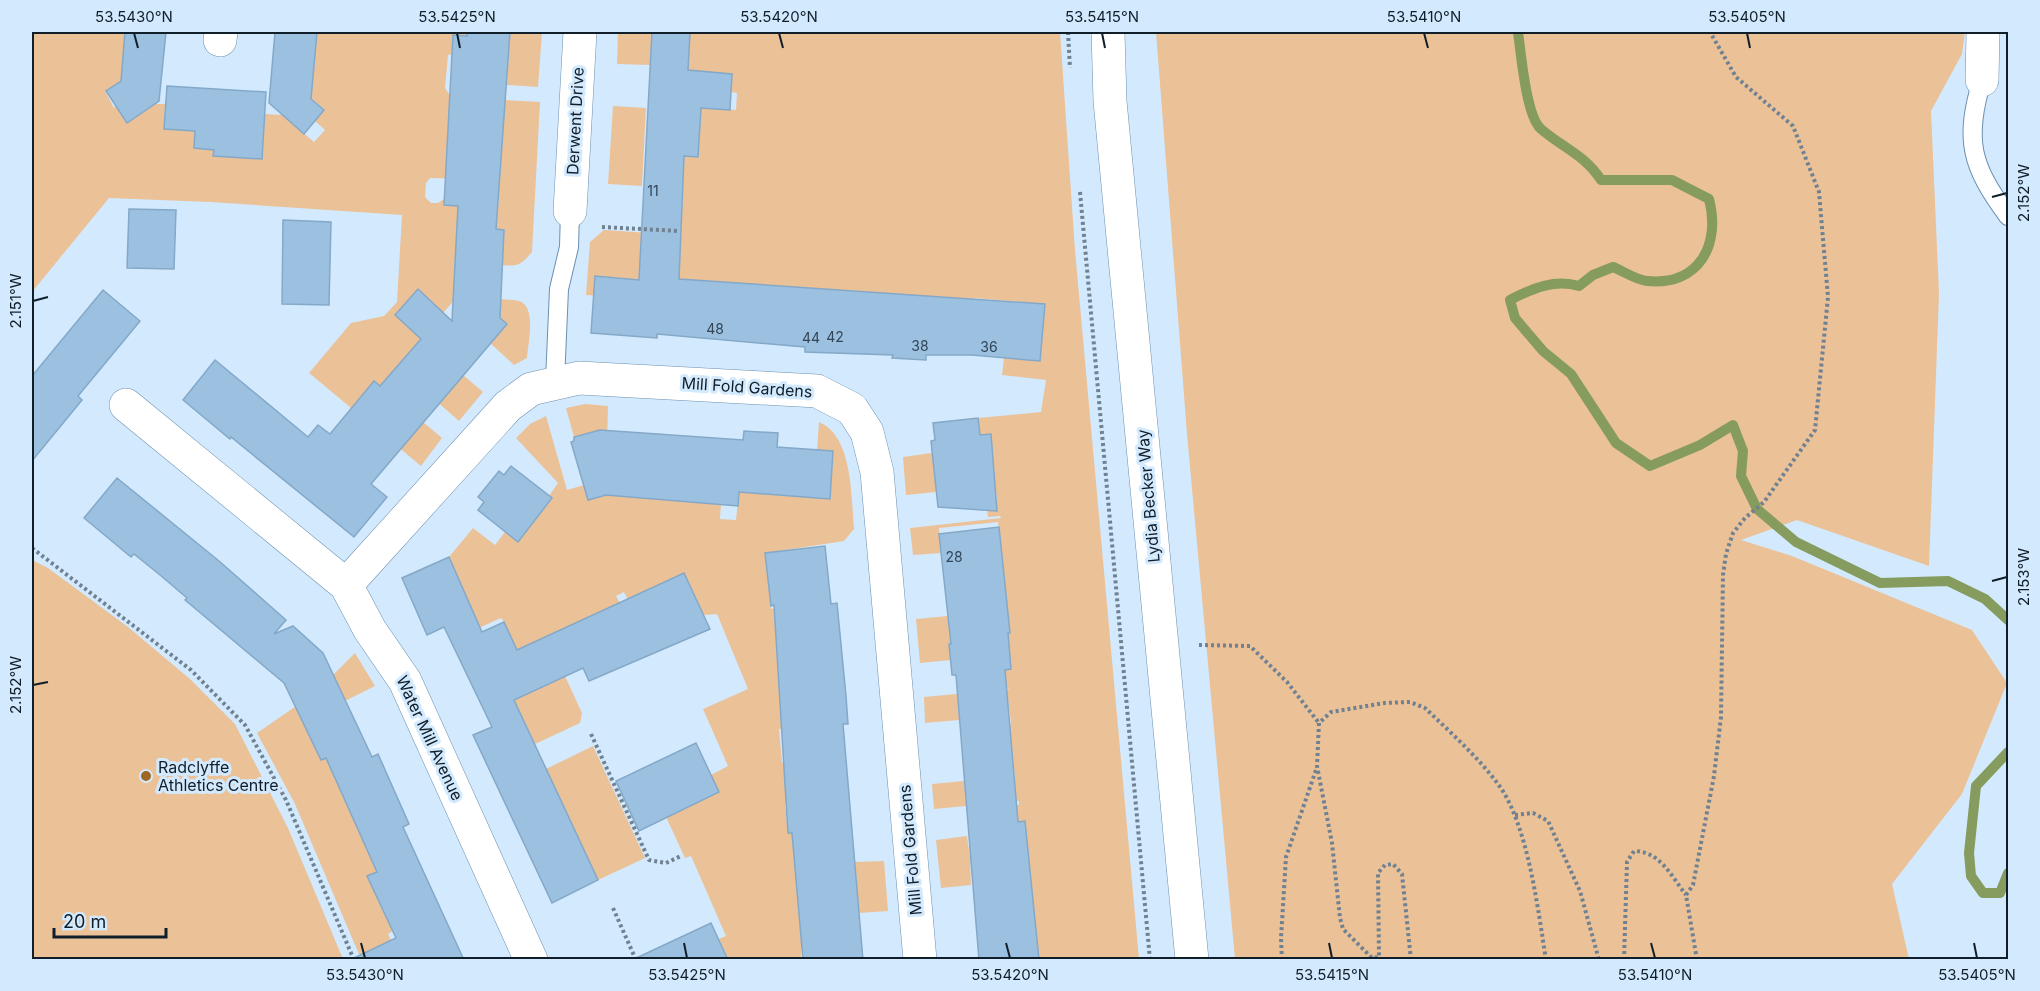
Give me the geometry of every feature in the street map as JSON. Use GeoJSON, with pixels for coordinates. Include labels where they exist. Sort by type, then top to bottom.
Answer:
{"type":"FeatureCollection","features":[{"type":"Feature","properties":{"kind":"street","name":"Derwent Drive"},"geometry":{"type":"LineString","coordinates":[[570,218],[580,32]]}},
{"type":"Feature","properties":{"kind":"street","name":"Lydia Becker Way"},"geometry":{"type":"LineString","coordinates":[[1108,32],[1110,101],[1192,960]]}},
{"type":"Feature","properties":{"kind":"street"},"geometry":{"type":"LineString","coordinates":[[1982,80],[1983,32]]}},
{"type":"Feature","properties":{"kind":"street","name":"Mill Fold Gardens"},"geometry":{"type":"LineString","coordinates":[[346,585],[511,403],[531,389],[555,381],[579,378],[818,391],[852,409],[867,432],[877,472],[920,960]]}},
{"type":"Feature","properties":{"kind":"street","name":"Water Mill Avenue"},"geometry":{"type":"LineString","coordinates":[[126,405],[346,585],[370,630],[405,681],[531,960]]}},
{"type":"Feature","properties":{"kind":"lane"},"geometry":{"type":"LineString","coordinates":[[1982,80],[1973,112],[1972,149],[1993,194],[2008,216]]}},
{"type":"Feature","properties":{"kind":"lane"},"geometry":{"type":"LineString","coordinates":[[555,381],[559,288],[569,247],[570,218]]}},
{"type":"Feature","properties":{"kind":"path"},"geometry":{"type":"LineString","coordinates":[[1068,32],[1071,76]]}},
{"type":"Feature","properties":{"kind":"path"},"geometry":{"type":"LineString","coordinates":[[1686,895],[1693,885],[1714,776],[1721,717],[1723,575],[1726,554],[1733,533],[1745,518],[1764,502],[1815,430],[1828,297],[1819,192],[1793,126],[1736,77],[1710,32]]}},
{"type":"Feature","properties":{"kind":"path"},"geometry":{"type":"LineString","coordinates":[[1079,189],[1150,960]]}},
{"type":"Feature","properties":{"kind":"path"},"geometry":{"type":"LineString","coordinates":[[570,218],[679,231]]}},
{"type":"Feature","properties":{"kind":"path"},"geometry":{"type":"LineString","coordinates":[[32,548],[191,670],[245,725],[286,800],[354,960]]}},
{"type":"Feature","properties":{"kind":"path"},"geometry":{"type":"LineString","coordinates":[[1196,645],[1250,646],[1287,682],[1319,723],[1317,766],[1332,843],[1343,929],[1372,958],[1379,957],[1378,873],[1385,865],[1393,864],[1402,874],[1411,960]]}},
{"type":"Feature","properties":{"kind":"path"},"geometry":{"type":"LineString","coordinates":[[1319,723],[1332,712],[1386,703],[1410,702],[1425,708],[1499,785],[1515,815],[1534,885],[1546,960]]}},
{"type":"Feature","properties":{"kind":"path"},"geometry":{"type":"LineString","coordinates":[[591,734],[649,860],[666,863],[681,856]]}},
{"type":"Feature","properties":{"kind":"path"},"geometry":{"type":"LineString","coordinates":[[1282,960],[1281,938],[1286,857],[1317,766]]}},
{"type":"Feature","properties":{"kind":"path"},"geometry":{"type":"LineString","coordinates":[[1515,815],[1533,813],[1548,821],[1580,891],[1599,960]]}},
{"type":"Feature","properties":{"kind":"path"},"geometry":{"type":"LineString","coordinates":[[1624,960],[1627,862],[1635,851],[1646,851],[1658,858],[1686,895],[1697,960]]}},
{"type":"Feature","properties":{"kind":"path"},"geometry":{"type":"LineString","coordinates":[[613,908],[636,960]]}},
{"type":"Feature","properties":{"kind":"shaded area"},"geometry":{"type":"Polygon","coordinates":[[[32,32],[125,32],[123,56],[130,75],[105,91],[114,108],[116,106],[128,122],[155,104],[165,104],[164,129],[195,131],[194,148],[214,150],[214,156],[261,159],[265,114],[282,115],[314,142],[325,130],[315,121],[324,109],[302,91],[314,68],[317,32],[467,32],[467,36],[453,35],[452,54],[448,55],[445,88],[451,97],[460,179],[430,178],[426,183],[425,197],[431,203],[438,203],[444,199],[445,187],[449,188],[449,205],[498,208],[504,100],[540,102],[532,252],[519,264],[502,265],[504,230],[458,227],[466,279],[502,281],[501,299],[519,301],[527,309],[530,330],[527,358],[514,365],[490,343],[465,288],[443,313],[418,290],[395,314],[422,338],[399,364],[463,375],[483,392],[459,421],[427,393],[386,391],[374,381],[404,444],[423,422],[442,438],[421,466],[309,373],[351,323],[384,316],[397,302],[402,215],[210,202],[109,198],[32,292],[32,32]]]}},
{"type":"Feature","properties":{"kind":"shaded area"},"geometry":{"type":"Polygon","coordinates":[[[510,32],[542,32],[538,87],[507,85],[510,32]]]}},
{"type":"Feature","properties":{"kind":"shaded area"},"geometry":{"type":"Polygon","coordinates":[[[618,32],[652,32],[650,65],[617,64],[618,32]]]}},
{"type":"Feature","properties":{"kind":"shaded area"},"geometry":{"type":"Polygon","coordinates":[[[690,32],[1060,32],[1075,250],[1139,959],[1039,959],[1028,857],[970,863],[971,885],[941,888],[936,840],[967,836],[970,858],[1028,851],[1025,821],[1015,822],[1014,805],[1019,805],[1019,801],[934,809],[932,784],[964,781],[966,803],[1016,798],[1014,767],[1002,768],[1000,725],[1011,723],[1007,692],[958,697],[959,720],[925,723],[924,697],[1010,689],[1003,687],[1001,670],[1011,669],[1008,639],[949,644],[951,660],[920,663],[916,619],[948,616],[951,639],[1010,633],[998,522],[939,528],[941,553],[913,555],[910,528],[1001,518],[1000,516],[988,517],[986,500],[997,499],[993,468],[935,474],[936,492],[906,495],[903,457],[932,453],[935,471],[980,435],[978,418],[1041,412],[1046,380],[1002,375],[1004,358],[1040,361],[1045,304],[974,298],[972,315],[586,295],[590,242],[604,230],[681,235],[684,156],[698,157],[701,106],[736,110],[737,93],[731,92],[732,74],[688,70],[690,32]]]}},
{"type":"Feature","properties":{"kind":"shaded area"},"geometry":{"type":"Polygon","coordinates":[[[1156,32],[1965,32],[1962,54],[1931,111],[1939,293],[1929,566],[1797,520],[1741,540],[1792,556],[1972,630],[2007,683],[1962,794],[1892,884],[1909,959],[1235,959],[1187,434],[1156,32]]]}},
{"type":"Feature","properties":{"kind":"shaded area"},"geometry":{"type":"Polygon","coordinates":[[[613,106],[646,108],[642,186],[608,184],[613,106]]]}},
{"type":"Feature","properties":{"kind":"shaded area"},"geometry":{"type":"Polygon","coordinates":[[[585,404],[608,406],[607,443],[598,431],[574,437],[566,408],[585,404]]]}},
{"type":"Feature","properties":{"kind":"shaded area"},"geometry":{"type":"Polygon","coordinates":[[[546,416],[567,490],[584,485],[588,500],[616,492],[722,489],[720,519],[736,520],[739,490],[830,499],[833,451],[817,450],[819,422],[830,429],[838,440],[844,453],[851,484],[854,529],[844,541],[779,551],[767,570],[771,609],[782,608],[792,728],[779,729],[782,763],[797,762],[800,802],[785,803],[788,833],[800,832],[797,890],[857,884],[855,862],[884,861],[888,911],[859,913],[857,891],[816,948],[801,949],[801,959],[728,959],[719,939],[726,936],[691,856],[685,858],[666,817],[719,792],[711,775],[728,766],[703,709],[748,689],[717,614],[703,615],[628,600],[624,592],[616,596],[620,603],[564,674],[582,713],[580,723],[535,744],[521,714],[510,719],[504,622],[501,618],[472,631],[461,585],[449,557],[473,528],[495,545],[505,532],[518,542],[552,499],[549,496],[558,483],[516,438],[530,424],[546,416]]]}},
{"type":"Feature","properties":{"kind":"shaded area","name":"Radclyffe Athletics Centre"},"geometry":{"type":"Polygon","coordinates":[[[32,560],[48,568],[128,627],[190,679],[235,724],[288,828],[343,959],[32,959],[32,560]]]}},
{"type":"Feature","properties":{"kind":"shaded area"},"geometry":{"type":"Polygon","coordinates":[[[355,653],[375,686],[345,701],[309,734],[321,760],[339,752],[391,865],[368,876],[393,931],[388,934],[391,940],[395,939],[361,959],[295,804],[257,733],[315,693],[355,653]]]}},
{"type":"Feature","properties":{"kind":"shaded area"},"geometry":{"type":"Polygon","coordinates":[[[593,746],[645,858],[598,880],[546,769],[593,746]]]}},
{"type":"Feature","properties":{"kind":"building"},"geometry":{"type":"Polygon","coordinates":[[[125,32],[166,32],[159,101],[127,123],[106,91],[121,81],[125,32]]]}},
{"type":"Feature","properties":{"kind":"building"},"geometry":{"type":"Polygon","coordinates":[[[275,32],[317,32],[311,99],[324,110],[304,134],[269,103],[275,32]]]}},
{"type":"Feature","properties":{"kind":"building"},"geometry":{"type":"Polygon","coordinates":[[[467,32],[510,32],[496,229],[504,230],[500,318],[507,324],[371,484],[387,497],[354,537],[183,400],[215,360],[308,437],[318,425],[330,434],[374,381],[380,386],[421,339],[395,315],[418,289],[452,321],[458,206],[444,205],[453,35],[467,36],[467,32]]]}},
{"type":"Feature","properties":{"kind":"building"},"geometry":{"type":"Polygon","coordinates":[[[652,32],[690,32],[688,70],[732,74],[730,110],[701,108],[698,157],[684,156],[679,279],[1045,304],[1040,361],[972,355],[926,355],[926,360],[892,358],[893,355],[805,352],[805,347],[657,334],[657,338],[591,333],[595,276],[639,280],[652,32]]]}},
{"type":"Feature","properties":{"kind":"building"},"geometry":{"type":"Polygon","coordinates":[[[167,86],[266,92],[262,159],[213,156],[214,150],[194,148],[195,131],[164,129],[167,86]]]}},
{"type":"Feature","properties":{"kind":"building"},"geometry":{"type":"Polygon","coordinates":[[[129,209],[176,210],[174,269],[127,268],[129,209]]]}},
{"type":"Feature","properties":{"kind":"building"},"geometry":{"type":"Polygon","coordinates":[[[283,220],[331,222],[329,305],[282,304],[283,220]]]}},
{"type":"Feature","properties":{"kind":"building"},"geometry":{"type":"Polygon","coordinates":[[[103,290],[140,321],[78,396],[82,400],[32,461],[32,376],[103,290]]]}},
{"type":"Feature","properties":{"kind":"building"},"geometry":{"type":"Polygon","coordinates":[[[978,418],[980,435],[991,434],[997,511],[938,507],[931,441],[935,440],[933,423],[978,418]]]}},
{"type":"Feature","properties":{"kind":"building"},"geometry":{"type":"Polygon","coordinates":[[[600,430],[743,440],[744,431],[778,433],[777,447],[833,451],[830,499],[739,492],[738,506],[606,495],[588,500],[571,442],[574,441],[574,437],[600,430]]]}},
{"type":"Feature","properties":{"kind":"building"},"geometry":{"type":"Polygon","coordinates":[[[511,466],[552,498],[518,542],[478,510],[484,502],[478,497],[499,471],[504,475],[511,466]]]}},
{"type":"Feature","properties":{"kind":"building"},"geometry":{"type":"Polygon","coordinates":[[[117,478],[219,561],[286,620],[274,634],[293,626],[323,653],[372,757],[378,754],[409,824],[403,827],[464,960],[350,960],[396,938],[367,876],[377,872],[326,758],[321,760],[284,683],[185,600],[187,598],[160,575],[134,554],[131,557],[84,518],[117,478]]]}},
{"type":"Feature","properties":{"kind":"building"},"geometry":{"type":"Polygon","coordinates":[[[999,527],[1010,633],[1008,633],[1011,669],[1005,670],[1018,822],[1025,821],[1039,960],[979,960],[956,675],[952,675],[949,644],[951,644],[939,534],[999,527]]]}},
{"type":"Feature","properties":{"kind":"building"},"geometry":{"type":"Polygon","coordinates":[[[825,546],[831,604],[837,603],[846,696],[848,724],[843,724],[863,960],[803,960],[792,833],[788,833],[774,605],[771,606],[765,553],[825,546]]]}},
{"type":"Feature","properties":{"kind":"building"},"geometry":{"type":"Polygon","coordinates":[[[449,557],[482,632],[504,622],[517,650],[684,573],[710,629],[589,681],[583,668],[514,700],[598,880],[552,903],[473,735],[492,727],[444,627],[427,635],[402,578],[449,557]]]}},
{"type":"Feature","properties":{"kind":"building"},"geometry":{"type":"Polygon","coordinates":[[[696,743],[719,792],[639,831],[616,781],[696,743]]]}},
{"type":"Feature","properties":{"kind":"building"},"geometry":{"type":"Polygon","coordinates":[[[711,923],[728,960],[632,960],[711,923]]]}},
{"type":"Feature","properties":{"kind":"waterway"},"geometry":{"type":"LineString","coordinates":[[1518,32],[1528,98],[1536,122],[1549,136],[1581,158],[1601,180],[1672,180],[1709,199],[1712,232],[1708,246],[1702,259],[1693,269],[1680,277],[1665,281],[1647,281],[1613,267],[1593,275],[1579,286],[1553,284],[1510,300],[1515,318],[1543,351],[1571,374],[1616,443],[1650,466],[1700,445],[1733,425],[1743,451],[1741,476],[1757,509],[1796,542],[1880,583],[1948,581],[1985,599],[2008,620]]}},
{"type":"Feature","properties":{"kind":"waterway"},"geometry":{"type":"LineString","coordinates":[[2008,752],[1976,786],[1969,853],[1971,876],[1983,893],[2000,893],[2008,873]]}},
{"type":"Feature","properties":{"kind":"place","name":"Radclyffe Athletics Centre"},"geometry":{"type":"Point","coordinates":[146,776]}}]}
